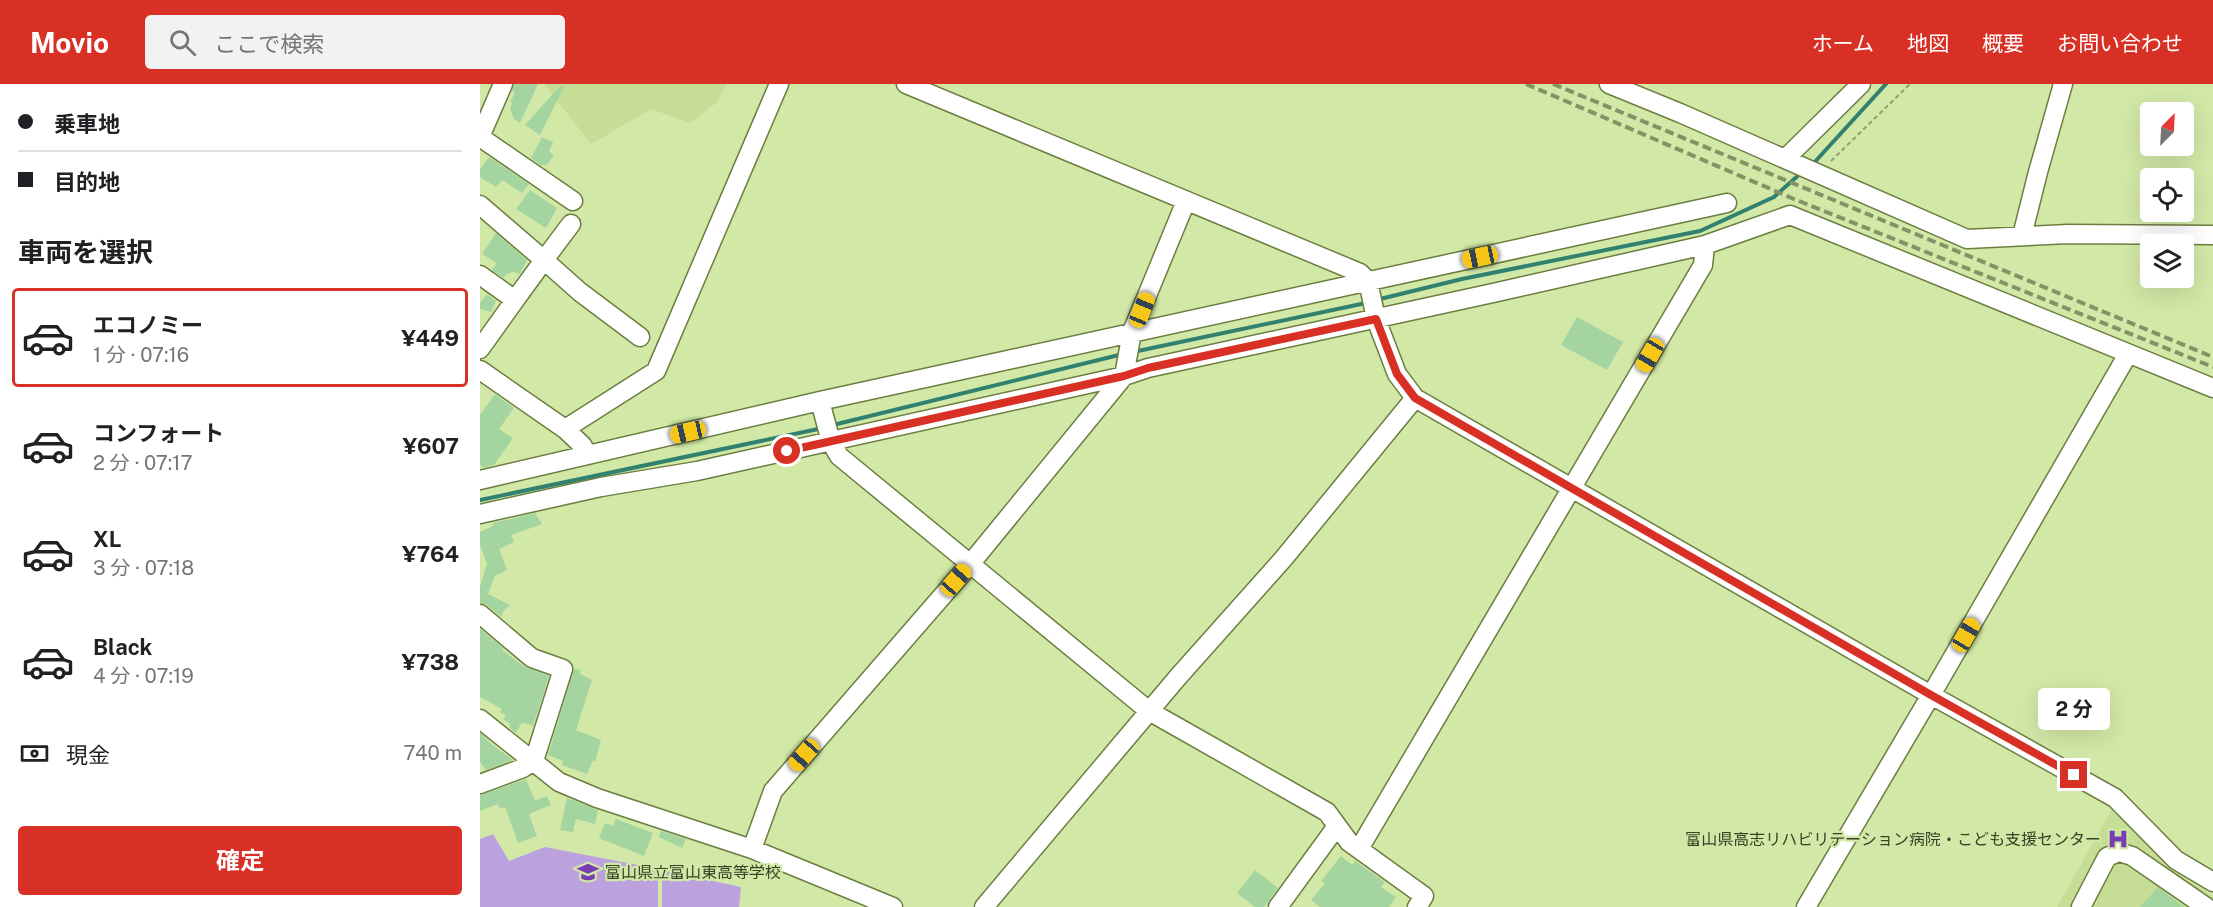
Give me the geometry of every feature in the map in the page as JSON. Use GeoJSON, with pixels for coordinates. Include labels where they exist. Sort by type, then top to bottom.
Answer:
{"type":"FeatureCollection","features":[{"type":"Feature","properties":{"kind":"street"},"geometry":{"type":"LineString","coordinates":[[503,84],[480,137],[573,201]]}},
{"type":"Feature","properties":{"kind":"street"},"geometry":{"type":"LineString","coordinates":[[565,429],[656,371],[779,84]]}},
{"type":"Feature","properties":{"kind":"street"},"geometry":{"type":"LineString","coordinates":[[906,84],[1360,273],[1368,281],[1376,319],[1397,374],[1415,398],[1931,695],[2115,798],[2176,860],[2213,882]]}},
{"type":"Feature","properties":{"kind":"street"},"geometry":{"type":"LineString","coordinates":[[1610,84],[1967,239],[2068,234],[2213,235]]}},
{"type":"Feature","properties":{"kind":"street"},"geometry":{"type":"LineString","coordinates":[[1785,159],[1860,84]]}},
{"type":"Feature","properties":{"kind":"street"},"geometry":{"type":"LineString","coordinates":[[2022,236],[2063,84]]}},
{"type":"Feature","properties":{"kind":"street"},"geometry":{"type":"LineString","coordinates":[[753,849],[773,791],[971,563],[1124,376],[1132,332],[1186,201]]}},
{"type":"Feature","properties":{"kind":"street"},"geometry":{"type":"LineString","coordinates":[[480,480],[820,401],[1727,203]]}},
{"type":"Feature","properties":{"kind":"street"},"geometry":{"type":"LineString","coordinates":[[480,205],[580,292],[640,337]]}},
{"type":"Feature","properties":{"kind":"street"},"geometry":{"type":"LineString","coordinates":[[480,514],[601,487],[697,471],[831,442],[1124,376],[1148,368],[1706,244],[1790,215],[2213,388]]}},
{"type":"Feature","properties":{"kind":"street"},"geometry":{"type":"LineString","coordinates":[[480,349],[571,224]]}},
{"type":"Feature","properties":{"kind":"street"},"geometry":{"type":"LineString","coordinates":[[1359,849],[1703,265],[1706,244]]}},
{"type":"Feature","properties":{"kind":"street"},"geometry":{"type":"LineString","coordinates":[[480,275],[515,300]]}},
{"type":"Feature","properties":{"kind":"street"},"geometry":{"type":"LineString","coordinates":[[1806,907],[2128,354]]}},
{"type":"Feature","properties":{"kind":"street"},"geometry":{"type":"LineString","coordinates":[[480,370],[565,429],[582,445],[588,455]]}},
{"type":"Feature","properties":{"kind":"street"},"geometry":{"type":"LineString","coordinates":[[984,907],[1149,711],[1284,558],[1415,398]]}},
{"type":"Feature","properties":{"kind":"street"},"geometry":{"type":"LineString","coordinates":[[820,401],[831,442],[839,456],[1149,711],[1327,812],[1349,843],[1424,896],[1417,907]]}},
{"type":"Feature","properties":{"kind":"street"},"geometry":{"type":"LineString","coordinates":[[480,614],[532,658],[562,669],[534,760],[523,768],[480,784]]}},
{"type":"Feature","properties":{"kind":"street"},"geometry":{"type":"LineString","coordinates":[[480,718],[559,782],[597,798],[753,849],[893,907]]}},
{"type":"Feature","properties":{"kind":"street"},"geometry":{"type":"LineString","coordinates":[[1278,907],[1337,826]]}},
{"type":"Feature","properties":{"kind":"street"},"geometry":{"type":"LineString","coordinates":[[2081,907],[2107,857],[2119,852],[2132,855],[2206,907]]}},
{"type":"Feature","properties":{"kind":"path"},"geometry":{"type":"LineString","coordinates":[[1818,174],[1910,84]]}},
{"type":"Feature","properties":{"kind":"shaded area"},"geometry":{"type":"Polygon","coordinates":[[[544,84],[727,84],[716,103],[690,123],[651,109],[591,144],[544,84]]]}},
{"type":"Feature","properties":{"kind":"shaded area","name":"富山県高志リハビリテーション病院・こども支援センター"},"geometry":{"type":"Polygon","coordinates":[[[2112,809],[2170,869],[2213,896],[2213,907],[2057,907],[2112,809]]]}},
{"type":"Feature","properties":{"kind":"shaded area","name":"富山県立富山東高等学校"},"geometry":{"type":"Polygon","coordinates":[[[493,834],[509,861],[545,847],[658,869],[658,907],[480,907],[480,839],[493,834]]]}},
{"type":"Feature","properties":{"kind":"shaded area"},"geometry":{"type":"Polygon","coordinates":[[[662,870],[741,887],[739,907],[662,907],[662,870]]]}},
{"type":"Feature","properties":{"kind":"building"},"geometry":{"type":"Polygon","coordinates":[[[514,84],[538,84],[520,123],[514,119],[510,109],[512,103],[510,102],[515,93],[512,91],[514,84]]]}},
{"type":"Feature","properties":{"kind":"building"},"geometry":{"type":"Polygon","coordinates":[[[561,85],[564,87],[540,135],[525,125],[561,85]]]}},
{"type":"Feature","properties":{"kind":"building"},"geometry":{"type":"Polygon","coordinates":[[[542,137],[553,142],[549,152],[554,155],[546,166],[543,164],[542,166],[531,158],[542,137]]]}},
{"type":"Feature","properties":{"kind":"building"},"geometry":{"type":"Polygon","coordinates":[[[489,157],[529,184],[522,193],[502,180],[496,187],[480,177],[480,169],[489,157]]]}},
{"type":"Feature","properties":{"kind":"building"},"geometry":{"type":"Polygon","coordinates":[[[530,190],[557,208],[546,228],[516,209],[530,190]]]}},
{"type":"Feature","properties":{"kind":"building"},"geometry":{"type":"Polygon","coordinates":[[[496,233],[527,260],[520,274],[511,271],[510,274],[506,273],[504,278],[492,270],[497,263],[482,254],[496,233]]]}},
{"type":"Feature","properties":{"kind":"building"},"geometry":{"type":"Polygon","coordinates":[[[487,294],[496,301],[491,312],[480,309],[480,303],[487,294]]]}},
{"type":"Feature","properties":{"kind":"building"},"geometry":{"type":"Polygon","coordinates":[[[1577,317],[1623,342],[1607,370],[1561,345],[1577,317]]]}},
{"type":"Feature","properties":{"kind":"building"},"geometry":{"type":"Polygon","coordinates":[[[495,394],[514,408],[499,429],[513,438],[494,465],[484,468],[480,465],[480,415],[495,394]]]}},
{"type":"Feature","properties":{"kind":"building"},"geometry":{"type":"Polygon","coordinates":[[[535,513],[542,524],[511,535],[514,542],[499,549],[507,570],[495,576],[488,594],[510,605],[501,617],[487,605],[480,603],[480,587],[487,564],[480,545],[480,532],[493,526],[493,523],[535,513]]]}},
{"type":"Feature","properties":{"kind":"building"},"geometry":{"type":"Polygon","coordinates":[[[480,629],[503,648],[502,650],[525,667],[549,676],[533,726],[522,722],[516,733],[503,719],[506,715],[500,712],[502,709],[480,697],[480,629]]]}},
{"type":"Feature","properties":{"kind":"building"},"geometry":{"type":"Polygon","coordinates":[[[574,669],[581,670],[580,674],[592,680],[576,730],[601,740],[595,762],[593,760],[587,774],[562,765],[563,761],[548,755],[574,669]]]}},
{"type":"Feature","properties":{"kind":"building"},"geometry":{"type":"Polygon","coordinates":[[[480,733],[513,760],[486,770],[480,762],[480,733]]]}},
{"type":"Feature","properties":{"kind":"building"},"geometry":{"type":"Polygon","coordinates":[[[526,779],[535,801],[547,796],[551,805],[529,814],[537,836],[518,843],[505,807],[500,809],[498,804],[480,811],[480,795],[526,779]]]}},
{"type":"Feature","properties":{"kind":"building"},"geometry":{"type":"Polygon","coordinates":[[[567,798],[598,810],[595,824],[576,819],[573,832],[560,830],[567,798]]]}},
{"type":"Feature","properties":{"kind":"building"},"geometry":{"type":"Polygon","coordinates":[[[616,819],[653,833],[644,856],[599,838],[605,823],[613,826],[616,819]]]}},
{"type":"Feature","properties":{"kind":"building"},"geometry":{"type":"Polygon","coordinates":[[[661,831],[686,839],[682,848],[659,837],[661,831]]]}},
{"type":"Feature","properties":{"kind":"building"},"geometry":{"type":"Polygon","coordinates":[[[1341,856],[1352,865],[1355,861],[1385,882],[1381,887],[1396,897],[1389,907],[1320,907],[1311,900],[1325,883],[1321,881],[1341,856]]]}},
{"type":"Feature","properties":{"kind":"building"},"geometry":{"type":"Polygon","coordinates":[[[1255,870],[1278,888],[1264,907],[1255,907],[1237,893],[1255,870]]]}},
{"type":"Feature","properties":{"kind":"building"},"geometry":{"type":"Polygon","coordinates":[[[2158,887],[2167,894],[2183,907],[2140,907],[2158,887]]]}},
{"type":"Feature","properties":{"kind":"waterway"},"geometry":{"type":"LineString","coordinates":[[1812,165],[1886,84]]}},
{"type":"Feature","properties":{"kind":"waterway"},"geometry":{"type":"LineString","coordinates":[[1376,300],[1462,279],[1700,231],[1774,197],[1801,173]]}},
{"type":"Feature","properties":{"kind":"waterway"},"geometry":{"type":"LineString","coordinates":[[1133,352],[1366,303]]}},
{"type":"Feature","properties":{"kind":"waterway"},"geometry":{"type":"LineString","coordinates":[[833,425],[1123,354]]}},
{"type":"Feature","properties":{"kind":"waterway"},"geometry":{"type":"LineString","coordinates":[[480,500],[823,428]]}},
{"type":"Feature","properties":{"kind":"railway"},"geometry":{"type":"LineString","coordinates":[[1526,84],[1794,199],[2213,367]]}},
{"type":"Feature","properties":{"kind":"railway"},"geometry":{"type":"LineString","coordinates":[[1553,84],[2213,357]]}},
{"type":"Feature","properties":{"kind":"place","name":"富山県高志リハビリテーション病院・こども支援センター"},"geometry":{"type":"Point","coordinates":[2118,839]}},
{"type":"Feature","properties":{"kind":"place","name":"富山県立富山東高等学校"},"geometry":{"type":"Point","coordinates":[588,872]}},
{"type":"Feature","properties":{"kind":"route"},"geometry":{"type":"LineString","coordinates":[[787,451],[1124,376],[1148,368],[1376,319],[1397,374],[1415,398],[2074,775]]}}]}
